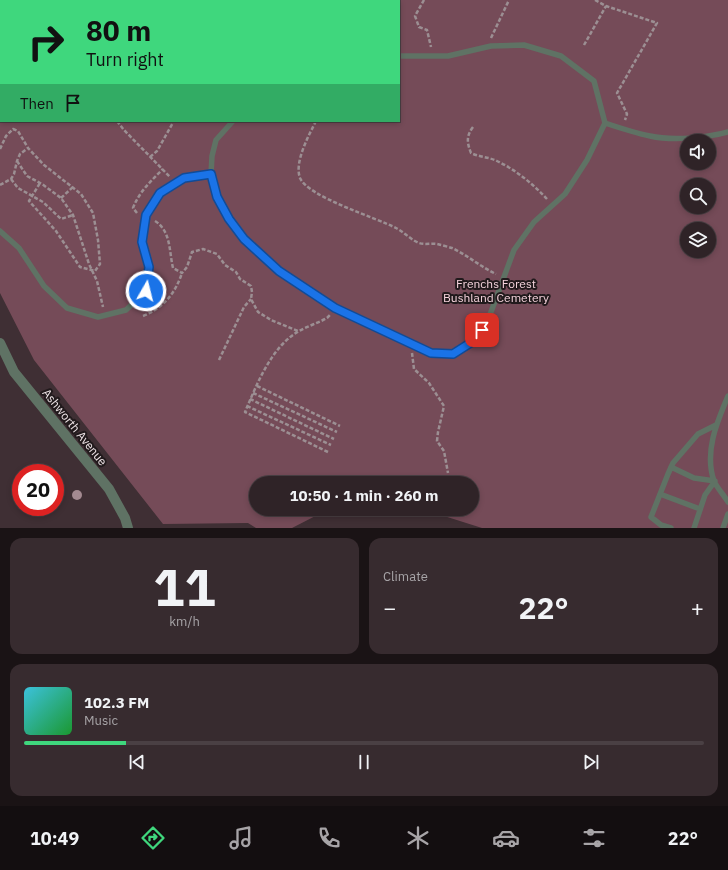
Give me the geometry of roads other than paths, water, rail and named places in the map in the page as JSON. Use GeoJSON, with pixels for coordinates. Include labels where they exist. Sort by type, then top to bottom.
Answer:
{"type":"FeatureCollection","features":[{"type":"Feature","properties":{"kind":"street","name":"Ashworth Avenue"},"geometry":{"type":"LineString","coordinates":[[0,343],[14,372],[109,490],[125,518],[128,528]]}},
{"type":"Feature","properties":{"kind":"lane"},"geometry":{"type":"LineString","coordinates":[[231,122],[216,140],[212,156],[211,174],[217,197],[229,219],[244,239],[279,271],[335,308],[431,353],[453,354],[475,340],[488,320],[514,250],[534,222],[565,194],[587,160],[605,123],[594,81],[562,56],[524,45],[491,46],[448,56],[400,56]]}},
{"type":"Feature","properties":{"kind":"lane"},"geometry":{"type":"LineString","coordinates":[[605,123],[652,137],[681,138],[711,136],[728,132]]}},
{"type":"Feature","properties":{"kind":"lane"},"geometry":{"type":"LineString","coordinates":[[0,231],[19,248],[44,286],[67,308],[98,317],[105,316],[126,310],[146,291],[149,267],[142,242],[146,215],[160,193],[184,178],[211,174]]}},
{"type":"Feature","properties":{"kind":"lane"},"geometry":{"type":"LineString","coordinates":[[728,396],[716,425],[710,456],[715,481],[728,502]]}},
{"type":"Feature","properties":{"kind":"lane"},"geometry":{"type":"LineString","coordinates":[[671,528],[661,525],[651,517],[671,467],[698,434],[716,425]]}},
{"type":"Feature","properties":{"kind":"lane"},"geometry":{"type":"LineString","coordinates":[[671,467],[694,478],[715,481]]}},
{"type":"Feature","properties":{"kind":"lane"},"geometry":{"type":"LineString","coordinates":[[694,528],[705,495],[715,481]]}},
{"type":"Feature","properties":{"kind":"lane"},"geometry":{"type":"LineString","coordinates":[[724,496],[728,489]]}},
{"type":"Feature","properties":{"kind":"lane"},"geometry":{"type":"LineString","coordinates":[[660,494],[700,509]]}},
{"type":"Feature","properties":{"kind":"lane"},"geometry":{"type":"LineString","coordinates":[[723,528],[728,514]]}},
{"type":"Feature","properties":{"kind":"park label","name":"Frenchs Forest Bushland Cemetery"},"geometry":{"type":"Point","coordinates":[496,290]}}]}
